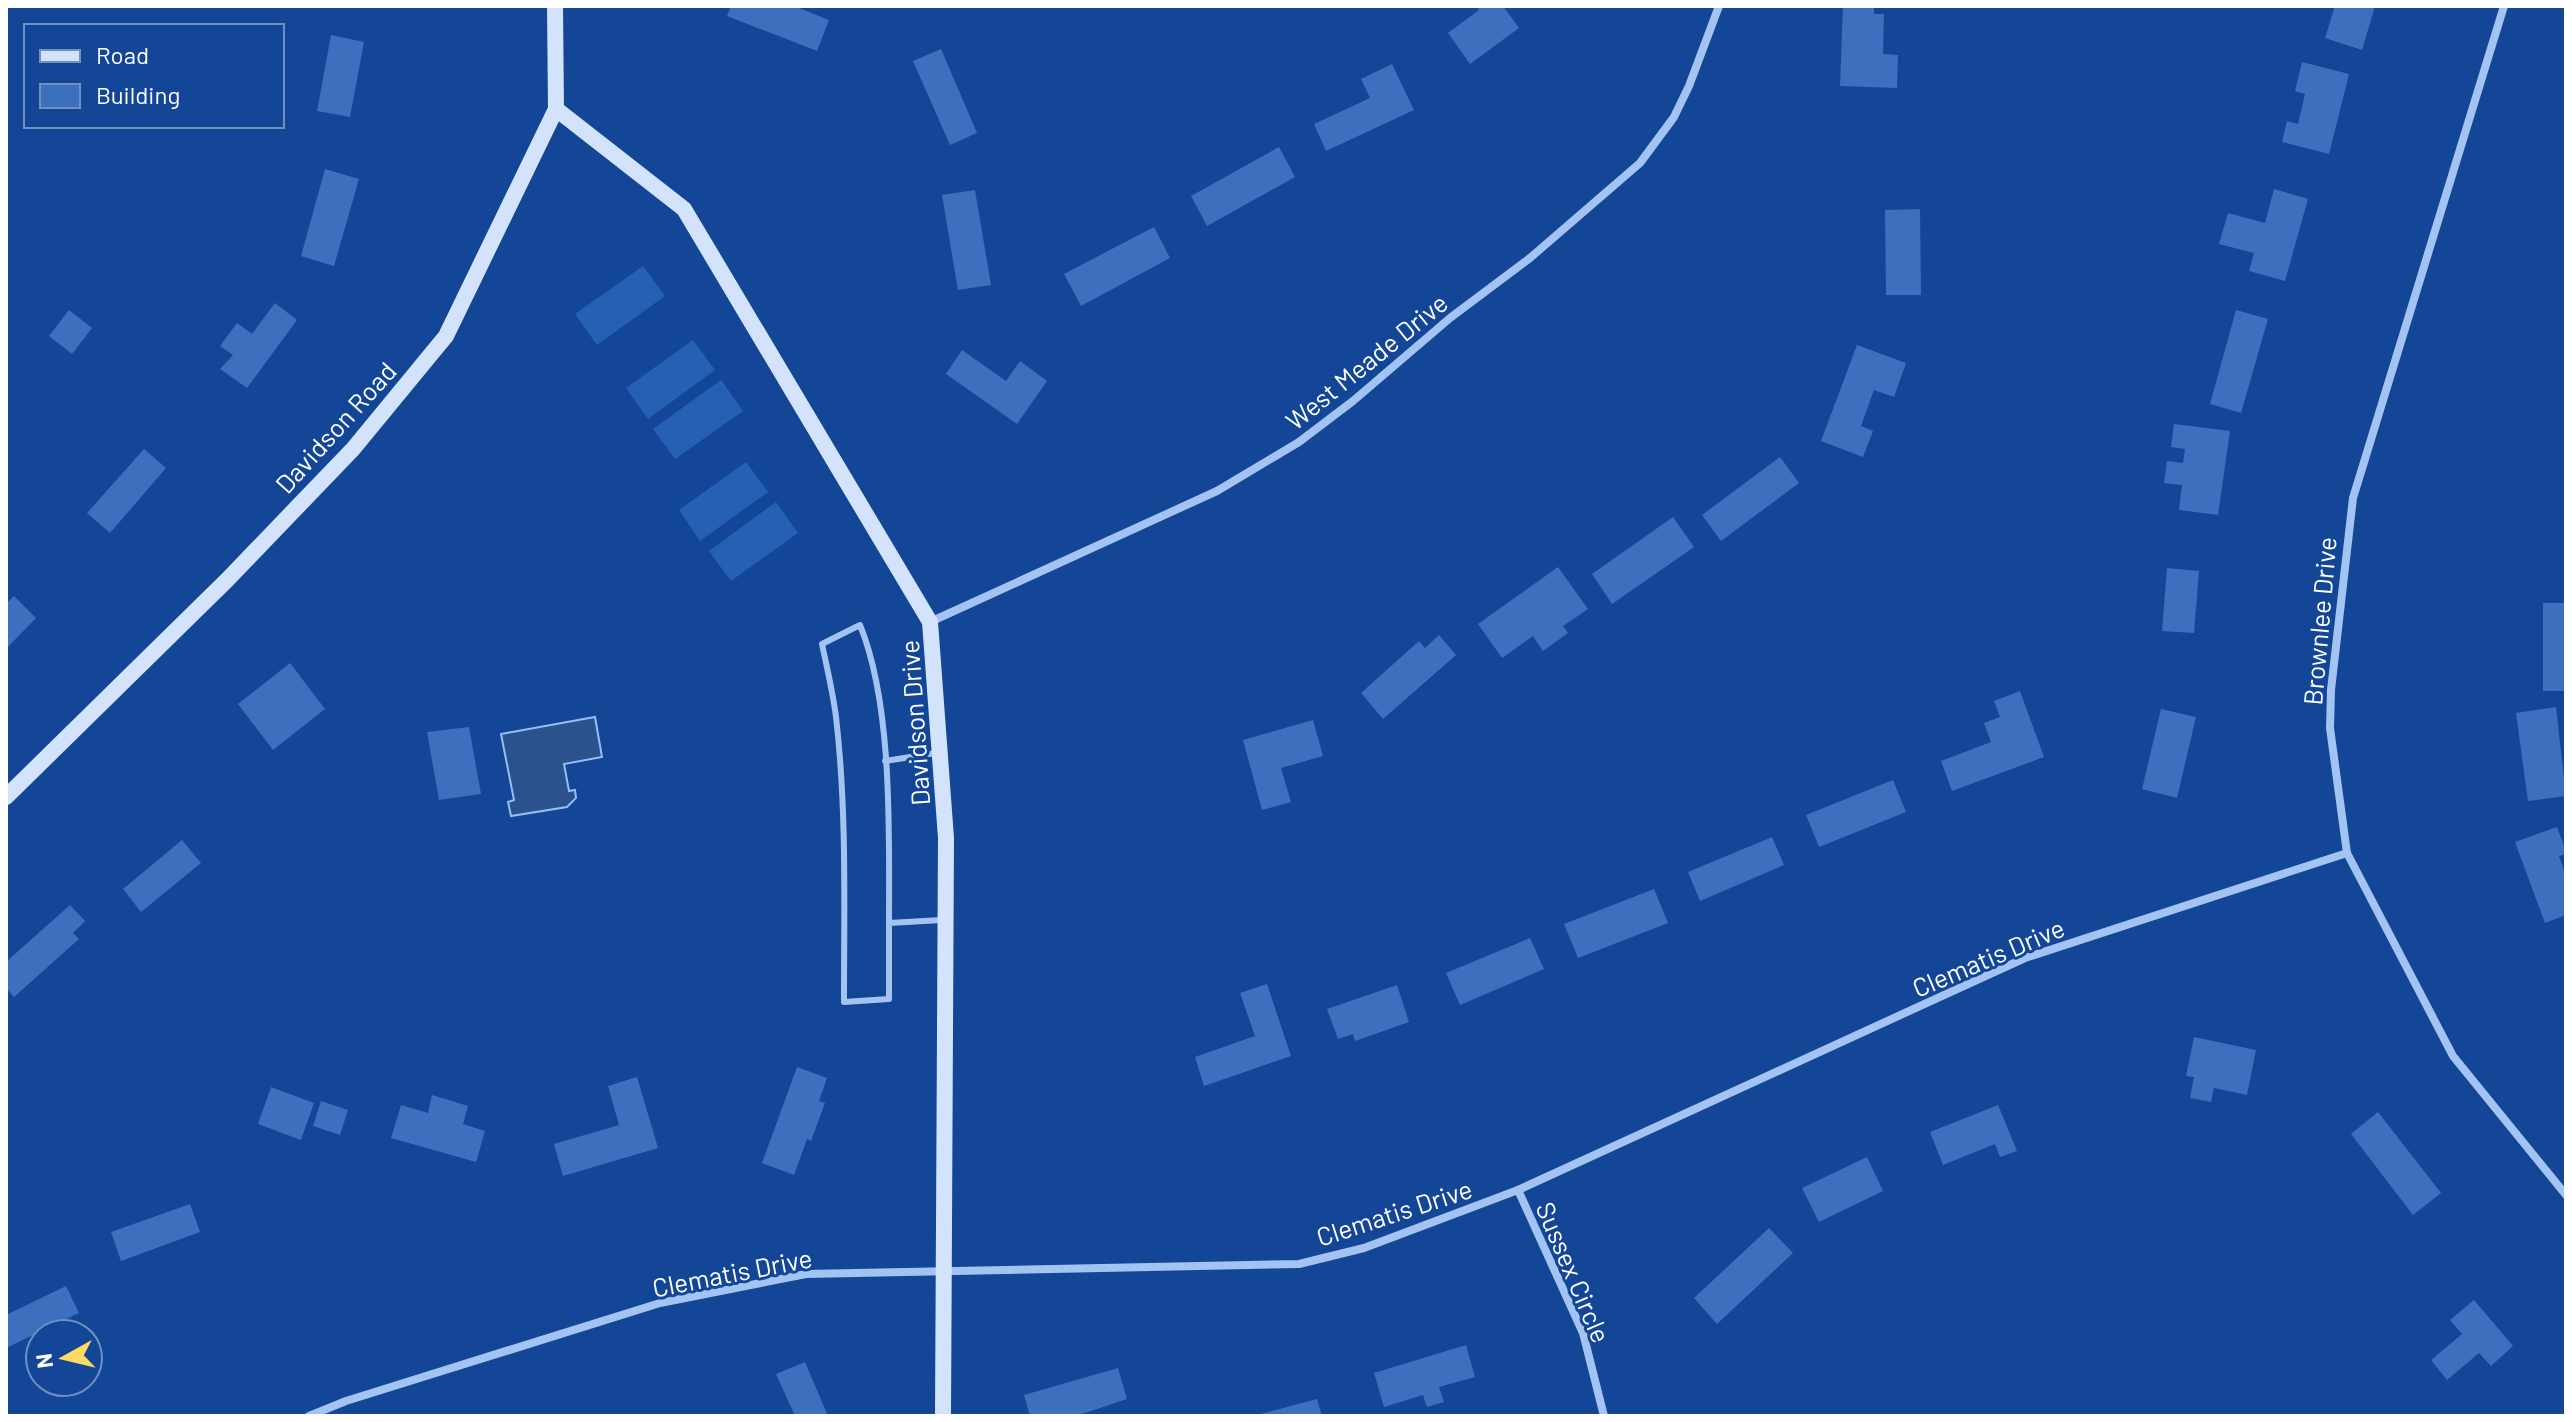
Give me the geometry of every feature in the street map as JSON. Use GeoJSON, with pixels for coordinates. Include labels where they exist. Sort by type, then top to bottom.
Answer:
{"type":"FeatureCollection","features":[{"type":"Feature","properties":{"kind":"street","name":"Davidson Road"},"geometry":{"type":"LineString","coordinates":[[6,797],[227,580],[342,460],[446,336],[556,109],[555,6]]}},
{"type":"Feature","properties":{"kind":"street","name":"West Meade Drive"},"geometry":{"type":"LineString","coordinates":[[930,622],[1217,491],[1299,442],[1353,401],[1450,318],[1530,258],[1640,163],[1674,117],[1719,6]]}},
{"type":"Feature","properties":{"kind":"street","name":"Brownlee Drive"},"geometry":{"type":"LineString","coordinates":[[2504,6],[2353,498],[2331,690],[2330,728],[2347,853],[2453,1056],[2566,1195]]}},
{"type":"Feature","properties":{"kind":"street","name":"Davidson Drive"},"geometry":{"type":"LineString","coordinates":[[556,109],[684,209],[930,622],[946,838],[943,1416]]}},
{"type":"Feature","properties":{"kind":"street","name":"Clematis Drive"},"geometry":{"type":"LineString","coordinates":[[309,1416],[346,1401],[673,1301],[806,1274],[1299,1264],[1364,1248],[1518,1190],[2025,958],[2347,853]]}},
{"type":"Feature","properties":{"kind":"street","name":"Sussex Circle"},"geometry":{"type":"LineString","coordinates":[[1518,1190],[1583,1333],[1604,1416]]}},
{"type":"Feature","properties":{"kind":"lane"},"geometry":{"type":"LineString","coordinates":[[860,625],[871,652],[885,761],[889,923],[889,999],[844,1002],[844,845],[840,774],[836,715],[822,644],[860,625]]}},
{"type":"Feature","properties":{"kind":"lane"},"geometry":{"type":"LineString","coordinates":[[885,761],[940,753]]}},
{"type":"Feature","properties":{"kind":"lane"},"geometry":{"type":"LineString","coordinates":[[889,923],[946,920]]}},
{"type":"Feature","properties":{"kind":"shaded area"},"geometry":{"type":"Polygon","coordinates":[[[643,266],[665,296],[597,345],[575,314],[643,266]]]}},
{"type":"Feature","properties":{"kind":"shaded area"},"geometry":{"type":"Polygon","coordinates":[[[693,340],[715,370],[648,419],[626,388],[693,340]]]}},
{"type":"Feature","properties":{"kind":"shaded area"},"geometry":{"type":"Polygon","coordinates":[[[721,380],[743,411],[675,459],[653,429],[721,380]]]}},
{"type":"Feature","properties":{"kind":"shaded area"},"geometry":{"type":"Polygon","coordinates":[[[746,462],[768,492],[700,541],[679,510],[746,462]]]}},
{"type":"Feature","properties":{"kind":"shaded area"},"geometry":{"type":"Polygon","coordinates":[[[776,502],[798,533],[731,581],[709,551],[776,502]]]}},
{"type":"Feature","properties":{"kind":"shaded area"},"geometry":{"type":"Polygon","coordinates":[[[595,717],[602,757],[564,764],[569,791],[575,790],[576,798],[567,807],[511,816],[508,802],[514,800],[501,734],[595,717]]]}},
{"type":"Feature","properties":{"kind":"building"},"geometry":{"type":"Polygon","coordinates":[[[731,6],[794,6],[829,20],[817,51],[727,16],[731,6]]]}},
{"type":"Feature","properties":{"kind":"building"},"geometry":{"type":"Polygon","coordinates":[[[1476,6],[1503,6],[1519,28],[1470,64],[1448,33],[1479,10],[1476,6]]]}},
{"type":"Feature","properties":{"kind":"building"},"geometry":{"type":"Polygon","coordinates":[[[1843,6],[1874,6],[1874,14],[1884,14],[1883,54],[1898,55],[1897,88],[1840,86],[1843,6]]]}},
{"type":"Feature","properties":{"kind":"building"},"geometry":{"type":"Polygon","coordinates":[[[2335,6],[2375,6],[2362,50],[2325,38],[2335,6]]]}},
{"type":"Feature","properties":{"kind":"building"},"geometry":{"type":"Polygon","coordinates":[[[331,35],[364,42],[350,117],[317,111],[331,35]]]}},
{"type":"Feature","properties":{"kind":"building"},"geometry":{"type":"Polygon","coordinates":[[[941,49],[977,133],[950,145],[913,61],[941,49]]]}},
{"type":"Feature","properties":{"kind":"building"},"geometry":{"type":"Polygon","coordinates":[[[2302,62],[2349,74],[2329,154],[2282,142],[2287,121],[2298,124],[2305,94],[2295,91],[2302,62]]]}},
{"type":"Feature","properties":{"kind":"building"},"geometry":{"type":"Polygon","coordinates":[[[1392,64],[1414,110],[1326,151],[1314,124],[1370,98],[1361,79],[1392,64]]]}},
{"type":"Feature","properties":{"kind":"building"},"geometry":{"type":"Polygon","coordinates":[[[1279,147],[1295,177],[1207,226],[1191,196],[1279,147]]]}},
{"type":"Feature","properties":{"kind":"building"},"geometry":{"type":"Polygon","coordinates":[[[325,169],[359,179],[334,266],[301,256],[325,169]]]}},
{"type":"Feature","properties":{"kind":"building"},"geometry":{"type":"Polygon","coordinates":[[[2274,189],[2308,199],[2285,281],[2249,271],[2254,253],[2219,244],[2228,213],[2265,223],[2274,189]]]}},
{"type":"Feature","properties":{"kind":"building"},"geometry":{"type":"Polygon","coordinates":[[[975,190],[991,285],[958,290],[942,195],[975,190]]]}},
{"type":"Feature","properties":{"kind":"building"},"geometry":{"type":"Polygon","coordinates":[[[1920,209],[1921,295],[1886,295],[1885,210],[1920,209]]]}},
{"type":"Feature","properties":{"kind":"building"},"geometry":{"type":"Polygon","coordinates":[[[1154,227],[1170,258],[1081,306],[1064,274],[1154,227]]]}},
{"type":"Feature","properties":{"kind":"building"},"geometry":{"type":"Polygon","coordinates":[[[275,303],[297,320],[247,388],[220,369],[233,355],[220,346],[237,323],[252,334],[275,303]]]}},
{"type":"Feature","properties":{"kind":"building"},"geometry":{"type":"Polygon","coordinates":[[[69,310],[92,328],[72,354],[49,336],[69,310]]]}},
{"type":"Feature","properties":{"kind":"building"},"geometry":{"type":"Polygon","coordinates":[[[2236,310],[2268,319],[2241,413],[2210,404],[2236,310]]]}},
{"type":"Feature","properties":{"kind":"building"},"geometry":{"type":"Polygon","coordinates":[[[1857,345],[1906,363],[1894,397],[1874,390],[1861,426],[1873,431],[1863,457],[1821,441],[1857,345]]]}},
{"type":"Feature","properties":{"kind":"building"},"geometry":{"type":"Polygon","coordinates":[[[962,350],[1006,381],[1020,361],[1047,381],[1017,424],[946,374],[962,350]]]}},
{"type":"Feature","properties":{"kind":"building"},"geometry":{"type":"Polygon","coordinates":[[[2174,424],[2230,431],[2218,515],[2179,510],[2182,485],[2164,483],[2167,461],[2183,463],[2185,449],[2171,447],[2174,424]]]}},
{"type":"Feature","properties":{"kind":"building"},"geometry":{"type":"Polygon","coordinates":[[[144,449],[166,468],[110,533],[87,513],[144,449]]]}},
{"type":"Feature","properties":{"kind":"building"},"geometry":{"type":"Polygon","coordinates":[[[1780,457],[1799,483],[1721,541],[1702,515],[1780,457]]]}},
{"type":"Feature","properties":{"kind":"building"},"geometry":{"type":"Polygon","coordinates":[[[1673,517],[1694,547],[1612,604],[1592,574],[1673,517]]]}},
{"type":"Feature","properties":{"kind":"building"},"geometry":{"type":"Polygon","coordinates":[[[1558,567],[1588,609],[1563,626],[1568,633],[1543,651],[1533,636],[1502,658],[1478,624],[1558,567]]]}},
{"type":"Feature","properties":{"kind":"building"},"geometry":{"type":"Polygon","coordinates":[[[2167,568],[2199,571],[2194,633],[2162,631],[2167,568]]]}},
{"type":"Feature","properties":{"kind":"building"},"geometry":{"type":"Polygon","coordinates":[[[14,596],[36,618],[6,649],[6,604],[14,596]]]}},
{"type":"Feature","properties":{"kind":"building"},"geometry":{"type":"Polygon","coordinates":[[[2543,603],[2566,603],[2566,691],[2543,691],[2543,603]]]}},
{"type":"Feature","properties":{"kind":"building"},"geometry":{"type":"Polygon","coordinates":[[[1439,635],[1456,655],[1383,719],[1361,693],[1419,641],[1425,648],[1439,635]]]}},
{"type":"Feature","properties":{"kind":"building"},"geometry":{"type":"Polygon","coordinates":[[[290,663],[325,709],[273,750],[238,704],[290,663]]]}},
{"type":"Feature","properties":{"kind":"building"},"geometry":{"type":"Polygon","coordinates":[[[2020,691],[2044,757],[1952,791],[1941,761],[1991,742],[1984,723],[2000,717],[1994,701],[2020,691]]]}},
{"type":"Feature","properties":{"kind":"building"},"geometry":{"type":"Polygon","coordinates":[[[2556,707],[2566,796],[2528,801],[2516,713],[2556,707]]]}},
{"type":"Feature","properties":{"kind":"building"},"geometry":{"type":"Polygon","coordinates":[[[2161,709],[2196,717],[2177,798],[2142,789],[2161,709]]]}},
{"type":"Feature","properties":{"kind":"building"},"geometry":{"type":"Polygon","coordinates":[[[1313,720],[1323,756],[1281,768],[1291,802],[1262,810],[1243,740],[1313,720]]]}},
{"type":"Feature","properties":{"kind":"building"},"geometry":{"type":"Polygon","coordinates":[[[469,727],[481,794],[439,800],[427,732],[469,727]]]}},
{"type":"Feature","properties":{"kind":"building"},"geometry":{"type":"Polygon","coordinates":[[[1893,780],[1906,812],[1819,847],[1806,815],[1893,780]]]}},
{"type":"Feature","properties":{"kind":"building"},"geometry":{"type":"Polygon","coordinates":[[[2557,827],[2566,851],[2566,854],[2559,856],[2566,876],[2566,915],[2545,923],[2515,842],[2557,827]]]}},
{"type":"Feature","properties":{"kind":"building"},"geometry":{"type":"Polygon","coordinates":[[[1772,837],[1784,865],[1700,901],[1688,872],[1772,837]]]}},
{"type":"Feature","properties":{"kind":"building"},"geometry":{"type":"Polygon","coordinates":[[[182,840],[201,863],[141,912],[123,889],[182,840]]]}},
{"type":"Feature","properties":{"kind":"building"},"geometry":{"type":"Polygon","coordinates":[[[1654,889],[1668,923],[1578,958],[1564,924],[1654,889]]]}},
{"type":"Feature","properties":{"kind":"building"},"geometry":{"type":"Polygon","coordinates":[[[70,905],[85,921],[73,933],[79,939],[14,997],[6,988],[6,962],[70,905]]]}},
{"type":"Feature","properties":{"kind":"building"},"geometry":{"type":"Polygon","coordinates":[[[1530,938],[1544,969],[1460,1005],[1446,973],[1530,938]]]}},
{"type":"Feature","properties":{"kind":"building"},"geometry":{"type":"Polygon","coordinates":[[[1267,984],[1291,1056],[1204,1086],[1195,1057],[1255,1036],[1240,993],[1267,984]]]}},
{"type":"Feature","properties":{"kind":"building"},"geometry":{"type":"Polygon","coordinates":[[[1397,985],[1409,1022],[1355,1041],[1353,1034],[1338,1039],[1327,1009],[1397,985]]]}},
{"type":"Feature","properties":{"kind":"building"},"geometry":{"type":"Polygon","coordinates":[[[2194,1037],[2256,1050],[2247,1095],[2214,1088],[2211,1102],[2190,1098],[2194,1077],[2186,1076],[2194,1037]]]}},
{"type":"Feature","properties":{"kind":"building"},"geometry":{"type":"Polygon","coordinates":[[[797,1067],[827,1078],[819,1101],[825,1103],[794,1175],[762,1163],[797,1067]]]}},
{"type":"Feature","properties":{"kind":"building"},"geometry":{"type":"Polygon","coordinates":[[[637,1077],[658,1148],[563,1176],[554,1144],[619,1125],[608,1086],[637,1077]]]}},
{"type":"Feature","properties":{"kind":"building"},"geometry":{"type":"Polygon","coordinates":[[[271,1087],[314,1103],[301,1140],[258,1124],[271,1087]]]}},
{"type":"Feature","properties":{"kind":"building"},"geometry":{"type":"Polygon","coordinates":[[[432,1095],[468,1106],[463,1124],[485,1131],[476,1162],[391,1138],[401,1105],[428,1113],[432,1095]]]}},
{"type":"Feature","properties":{"kind":"building"},"geometry":{"type":"Polygon","coordinates":[[[321,1101],[348,1110],[340,1135],[313,1126],[321,1101]]]}},
{"type":"Feature","properties":{"kind":"building"},"geometry":{"type":"Polygon","coordinates":[[[1998,1105],[2017,1151],[2000,1157],[1995,1144],[1943,1165],[1930,1132],[1998,1105]]]}},
{"type":"Feature","properties":{"kind":"building"},"geometry":{"type":"Polygon","coordinates":[[[2378,1112],[2441,1193],[2413,1215],[2351,1134],[2378,1112]]]}},
{"type":"Feature","properties":{"kind":"building"},"geometry":{"type":"Polygon","coordinates":[[[1867,1157],[1883,1191],[1819,1222],[1802,1188],[1867,1157]]]}},
{"type":"Feature","properties":{"kind":"building"},"geometry":{"type":"Polygon","coordinates":[[[190,1204],[200,1232],[121,1261],[111,1232],[190,1204]]]}},
{"type":"Feature","properties":{"kind":"building"},"geometry":{"type":"Polygon","coordinates":[[[1769,1228],[1793,1253],[1717,1324],[1694,1298],[1769,1228]]]}},
{"type":"Feature","properties":{"kind":"building"},"geometry":{"type":"Polygon","coordinates":[[[66,1286],[79,1313],[69,1318],[24,1318],[24,1339],[6,1348],[6,1315],[66,1286]]]}},
{"type":"Feature","properties":{"kind":"building"},"geometry":{"type":"Polygon","coordinates":[[[2474,1300],[2513,1346],[2491,1366],[2479,1353],[2447,1380],[2431,1360],[2462,1334],[2450,1320],[2474,1300]]]}},
{"type":"Feature","properties":{"kind":"building"},"geometry":{"type":"Polygon","coordinates":[[[1466,1345],[1475,1377],[1439,1387],[1444,1402],[1427,1407],[1423,1395],[1384,1407],[1374,1373],[1466,1345]]]}},
{"type":"Feature","properties":{"kind":"building"},"geometry":{"type":"Polygon","coordinates":[[[805,1362],[828,1416],[795,1416],[776,1374],[805,1362]]]}},
{"type":"Feature","properties":{"kind":"building"},"geometry":{"type":"Polygon","coordinates":[[[1118,1368],[1127,1399],[1076,1416],[1030,1416],[1024,1395],[1118,1368]]]}},
{"type":"Feature","properties":{"kind":"building"},"geometry":{"type":"Polygon","coordinates":[[[1317,1399],[1322,1416],[1257,1416],[1257,1415],[1317,1399]]]}}]}
